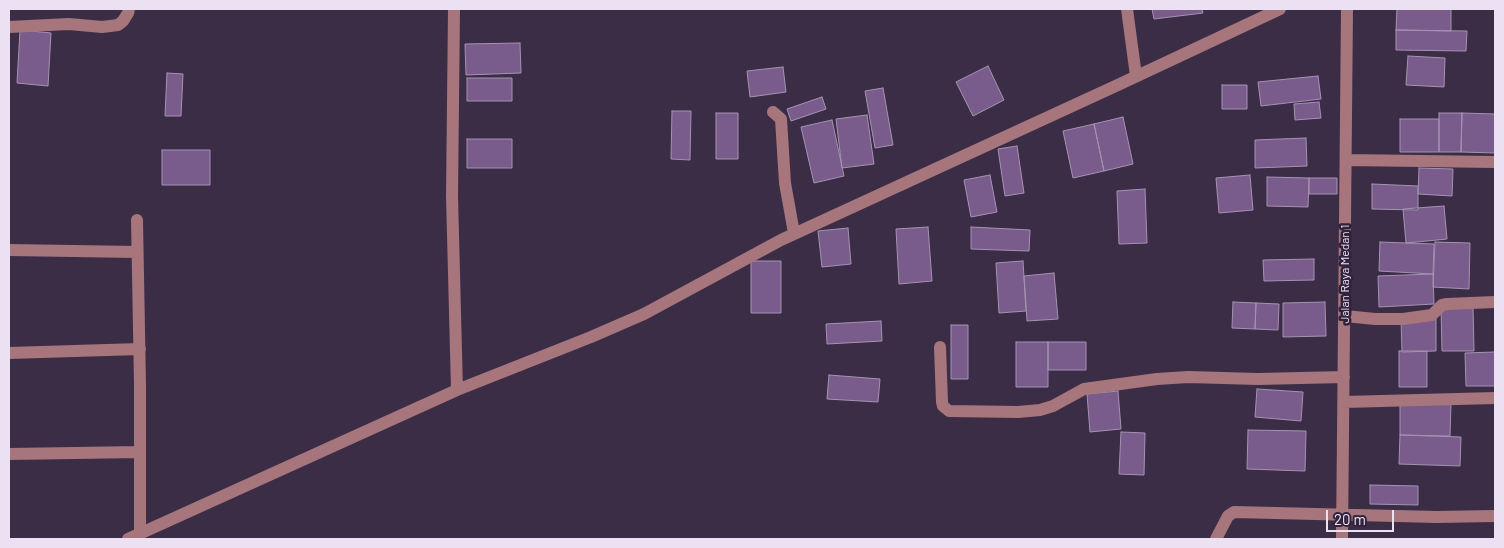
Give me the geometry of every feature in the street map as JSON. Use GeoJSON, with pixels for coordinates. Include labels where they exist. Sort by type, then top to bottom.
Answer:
{"type":"FeatureCollection","features":[{"type":"Feature","properties":{"kind":"street"},"geometry":{"type":"LineString","coordinates":[[9,27],[69,24],[102,27],[118,26],[124,21],[129,9]]}},
{"type":"Feature","properties":{"kind":"street"},"geometry":{"type":"LineString","coordinates":[[454,9],[452,196],[457,390]]}},
{"type":"Feature","properties":{"kind":"street"},"geometry":{"type":"LineString","coordinates":[[1127,9],[1136,76]]}},
{"type":"Feature","properties":{"kind":"street"},"geometry":{"type":"LineString","coordinates":[[128,539],[457,390],[591,338],[644,314],[794,234],[1280,9]]}},
{"type":"Feature","properties":{"kind":"street","name":"Jalan Raya Medan 1"},"geometry":{"type":"LineString","coordinates":[[1342,539],[1347,9]]}},
{"type":"Feature","properties":{"kind":"street"},"geometry":{"type":"LineString","coordinates":[[773,112],[781,119],[785,183],[794,234]]}},
{"type":"Feature","properties":{"kind":"street"},"geometry":{"type":"LineString","coordinates":[[1346,160],[1495,162]]}},
{"type":"Feature","properties":{"kind":"street"},"geometry":{"type":"LineString","coordinates":[[137,220],[140,349],[140,533]]}},
{"type":"Feature","properties":{"kind":"street"},"geometry":{"type":"LineString","coordinates":[[9,250],[137,252]]}},
{"type":"Feature","properties":{"kind":"street"},"geometry":{"type":"LineString","coordinates":[[1345,316],[1403,319],[1432,315],[1442,305],[1447,304],[1495,302]]}},
{"type":"Feature","properties":{"kind":"street"},"geometry":{"type":"LineString","coordinates":[[940,347],[942,402],[943,406],[949,410],[1018,412],[1040,410],[1053,406],[1084,389],[1157,379],[1188,377],[1258,379],[1344,377]]}},
{"type":"Feature","properties":{"kind":"street"},"geometry":{"type":"LineString","coordinates":[[9,353],[140,349]]}},
{"type":"Feature","properties":{"kind":"street"},"geometry":{"type":"LineString","coordinates":[[1344,402],[1495,398]]}},
{"type":"Feature","properties":{"kind":"street"},"geometry":{"type":"LineString","coordinates":[[9,454],[140,452]]}},
{"type":"Feature","properties":{"kind":"street"},"geometry":{"type":"LineString","coordinates":[[1216,539],[1228,516],[1234,512],[1437,517],[1495,516]]}},
{"type":"Feature","properties":{"kind":"building"},"geometry":{"type":"Polygon","coordinates":[[[1152,9],[1202,9],[1203,13],[1154,19],[1152,9]]]}},
{"type":"Feature","properties":{"kind":"building"},"geometry":{"type":"Polygon","coordinates":[[[1397,9],[1451,9],[1451,31],[1396,30],[1397,9]]]}},
{"type":"Feature","properties":{"kind":"building"},"geometry":{"type":"Polygon","coordinates":[[[20,30],[51,33],[48,86],[17,83],[20,30]]]}},
{"type":"Feature","properties":{"kind":"building"},"geometry":{"type":"Polygon","coordinates":[[[1396,30],[1467,31],[1466,51],[1396,50],[1396,30]]]}},
{"type":"Feature","properties":{"kind":"building"},"geometry":{"type":"Polygon","coordinates":[[[520,43],[521,73],[466,75],[465,44],[520,43]]]}},
{"type":"Feature","properties":{"kind":"building"},"geometry":{"type":"Polygon","coordinates":[[[1408,56],[1445,58],[1444,87],[1406,85],[1408,56]]]}},
{"type":"Feature","properties":{"kind":"building"},"geometry":{"type":"Polygon","coordinates":[[[988,66],[1004,100],[973,116],[956,82],[988,66]]]}},
{"type":"Feature","properties":{"kind":"building"},"geometry":{"type":"Polygon","coordinates":[[[783,67],[786,92],[750,97],[747,71],[783,67]]]}},
{"type":"Feature","properties":{"kind":"building"},"geometry":{"type":"Polygon","coordinates":[[[167,73],[183,74],[181,116],[165,116],[167,73]]]}},
{"type":"Feature","properties":{"kind":"building"},"geometry":{"type":"Polygon","coordinates":[[[1318,76],[1321,99],[1261,106],[1258,82],[1318,76]]]}},
{"type":"Feature","properties":{"kind":"building"},"geometry":{"type":"Polygon","coordinates":[[[467,78],[512,78],[512,101],[467,101],[467,78]]]}},
{"type":"Feature","properties":{"kind":"building"},"geometry":{"type":"Polygon","coordinates":[[[1222,85],[1247,85],[1247,109],[1222,109],[1222,85]]]}},
{"type":"Feature","properties":{"kind":"building"},"geometry":{"type":"Polygon","coordinates":[[[883,88],[893,145],[875,148],[865,91],[883,88]]]}},
{"type":"Feature","properties":{"kind":"building"},"geometry":{"type":"Polygon","coordinates":[[[822,97],[826,109],[791,121],[787,109],[822,97]]]}},
{"type":"Feature","properties":{"kind":"building"},"geometry":{"type":"Polygon","coordinates":[[[1319,102],[1321,118],[1295,120],[1294,104],[1319,102]]]}},
{"type":"Feature","properties":{"kind":"building"},"geometry":{"type":"Polygon","coordinates":[[[672,111],[691,111],[690,160],[671,159],[672,111]]]}},
{"type":"Feature","properties":{"kind":"building"},"geometry":{"type":"Polygon","coordinates":[[[716,113],[738,113],[738,159],[716,159],[716,113]]]}},
{"type":"Feature","properties":{"kind":"building"},"geometry":{"type":"Polygon","coordinates":[[[1439,113],[1462,113],[1461,152],[1439,152],[1439,113]]]}},
{"type":"Feature","properties":{"kind":"building"},"geometry":{"type":"Polygon","coordinates":[[[1462,113],[1495,114],[1495,153],[1461,152],[1462,113]]]}},
{"type":"Feature","properties":{"kind":"building"},"geometry":{"type":"Polygon","coordinates":[[[867,115],[874,164],[842,168],[836,119],[867,115]]]}},
{"type":"Feature","properties":{"kind":"building"},"geometry":{"type":"Polygon","coordinates":[[[1123,117],[1133,164],[1104,171],[1094,124],[1123,117]]]}},
{"type":"Feature","properties":{"kind":"building"},"geometry":{"type":"Polygon","coordinates":[[[1400,119],[1439,119],[1439,152],[1400,152],[1400,119]]]}},
{"type":"Feature","properties":{"kind":"building"},"geometry":{"type":"Polygon","coordinates":[[[832,120],[844,176],[814,183],[801,127],[832,120]]]}},
{"type":"Feature","properties":{"kind":"building"},"geometry":{"type":"Polygon","coordinates":[[[1094,124],[1104,171],[1073,178],[1063,131],[1094,124]]]}},
{"type":"Feature","properties":{"kind":"building"},"geometry":{"type":"Polygon","coordinates":[[[1306,138],[1307,166],[1255,168],[1255,140],[1306,138]]]}},
{"type":"Feature","properties":{"kind":"building"},"geometry":{"type":"Polygon","coordinates":[[[467,139],[512,139],[512,168],[467,168],[467,139]]]}},
{"type":"Feature","properties":{"kind":"building"},"geometry":{"type":"Polygon","coordinates":[[[1017,146],[1024,193],[1005,196],[998,149],[1017,146]]]}},
{"type":"Feature","properties":{"kind":"building"},"geometry":{"type":"Polygon","coordinates":[[[162,150],[210,150],[210,185],[162,185],[162,150]]]}},
{"type":"Feature","properties":{"kind":"building"},"geometry":{"type":"Polygon","coordinates":[[[1419,168],[1453,169],[1452,196],[1418,194],[1419,168]]]}},
{"type":"Feature","properties":{"kind":"building"},"geometry":{"type":"Polygon","coordinates":[[[990,175],[997,212],[971,217],[964,180],[990,175]]]}},
{"type":"Feature","properties":{"kind":"building"},"geometry":{"type":"Polygon","coordinates":[[[1250,175],[1253,210],[1219,213],[1216,178],[1250,175]]]}},
{"type":"Feature","properties":{"kind":"building"},"geometry":{"type":"Polygon","coordinates":[[[1267,177],[1309,178],[1308,207],[1267,206],[1267,177]]]}},
{"type":"Feature","properties":{"kind":"building"},"geometry":{"type":"Polygon","coordinates":[[[1309,178],[1337,178],[1337,194],[1309,194],[1309,178]]]}},
{"type":"Feature","properties":{"kind":"building"},"geometry":{"type":"Polygon","coordinates":[[[1372,184],[1418,186],[1418,210],[1372,209],[1372,184]]]}},
{"type":"Feature","properties":{"kind":"building"},"geometry":{"type":"Polygon","coordinates":[[[1145,189],[1147,243],[1119,244],[1117,191],[1145,189]]]}},
{"type":"Feature","properties":{"kind":"building"},"geometry":{"type":"Polygon","coordinates":[[[1444,206],[1447,239],[1406,243],[1403,209],[1444,206]]]}},
{"type":"Feature","properties":{"kind":"building"},"geometry":{"type":"Polygon","coordinates":[[[928,227],[932,281],[899,284],[896,229],[928,227]]]}},
{"type":"Feature","properties":{"kind":"building"},"geometry":{"type":"Polygon","coordinates":[[[971,227],[1030,230],[1029,251],[971,249],[971,227]]]}},
{"type":"Feature","properties":{"kind":"building"},"geometry":{"type":"Polygon","coordinates":[[[848,228],[851,264],[822,267],[818,231],[848,228]]]}},
{"type":"Feature","properties":{"kind":"building"},"geometry":{"type":"Polygon","coordinates":[[[1380,242],[1434,244],[1433,274],[1379,271],[1380,242]]]}},
{"type":"Feature","properties":{"kind":"building"},"geometry":{"type":"Polygon","coordinates":[[[1435,242],[1470,243],[1469,289],[1433,287],[1435,242]]]}},
{"type":"Feature","properties":{"kind":"building"},"geometry":{"type":"Polygon","coordinates":[[[1314,259],[1314,280],[1264,281],[1263,260],[1314,259]]]}},
{"type":"Feature","properties":{"kind":"building"},"geometry":{"type":"Polygon","coordinates":[[[751,261],[781,261],[781,313],[751,313],[751,261]]]}},
{"type":"Feature","properties":{"kind":"building"},"geometry":{"type":"Polygon","coordinates":[[[1023,261],[1026,311],[999,313],[996,263],[1023,261]]]}},
{"type":"Feature","properties":{"kind":"building"},"geometry":{"type":"Polygon","coordinates":[[[1054,273],[1058,319],[1027,321],[1024,276],[1054,273]]]}},
{"type":"Feature","properties":{"kind":"building"},"geometry":{"type":"Polygon","coordinates":[[[1433,274],[1434,304],[1379,307],[1378,276],[1433,274]]]}},
{"type":"Feature","properties":{"kind":"building"},"geometry":{"type":"Polygon","coordinates":[[[1233,302],[1256,303],[1255,329],[1232,328],[1233,302]]]}},
{"type":"Feature","properties":{"kind":"building"},"geometry":{"type":"Polygon","coordinates":[[[1325,302],[1326,336],[1283,337],[1283,303],[1325,302]]]}},
{"type":"Feature","properties":{"kind":"building"},"geometry":{"type":"Polygon","coordinates":[[[1256,303],[1279,304],[1278,330],[1255,329],[1256,303]]]}},
{"type":"Feature","properties":{"kind":"building"},"geometry":{"type":"Polygon","coordinates":[[[1473,307],[1474,351],[1442,351],[1441,308],[1473,307]]]}},
{"type":"Feature","properties":{"kind":"building"},"geometry":{"type":"Polygon","coordinates":[[[1401,319],[1436,319],[1436,351],[1402,352],[1401,319]]]}},
{"type":"Feature","properties":{"kind":"building"},"geometry":{"type":"Polygon","coordinates":[[[881,321],[882,341],[827,344],[826,324],[881,321]]]}},
{"type":"Feature","properties":{"kind":"building"},"geometry":{"type":"Polygon","coordinates":[[[951,325],[968,325],[968,379],[951,379],[951,325]]]}},
{"type":"Feature","properties":{"kind":"building"},"geometry":{"type":"Polygon","coordinates":[[[1016,342],[1048,342],[1048,387],[1016,387],[1016,342]]]}},
{"type":"Feature","properties":{"kind":"building"},"geometry":{"type":"Polygon","coordinates":[[[1048,342],[1086,342],[1086,370],[1048,370],[1048,342]]]}},
{"type":"Feature","properties":{"kind":"building"},"geometry":{"type":"Polygon","coordinates":[[[1399,351],[1427,351],[1427,387],[1399,387],[1399,351]]]}},
{"type":"Feature","properties":{"kind":"building"},"geometry":{"type":"Polygon","coordinates":[[[1495,352],[1495,386],[1466,386],[1465,353],[1495,352]]]}},
{"type":"Feature","properties":{"kind":"building"},"geometry":{"type":"Polygon","coordinates":[[[829,375],[880,379],[878,402],[827,399],[829,375]]]}},
{"type":"Feature","properties":{"kind":"building"},"geometry":{"type":"Polygon","coordinates":[[[1257,389],[1303,392],[1301,421],[1255,417],[1257,389]]]}},
{"type":"Feature","properties":{"kind":"building"},"geometry":{"type":"Polygon","coordinates":[[[1118,391],[1121,429],[1090,432],[1087,394],[1118,391]]]}},
{"type":"Feature","properties":{"kind":"building"},"geometry":{"type":"Polygon","coordinates":[[[1400,402],[1451,403],[1450,436],[1400,435],[1400,402]]]}},
{"type":"Feature","properties":{"kind":"building"},"geometry":{"type":"Polygon","coordinates":[[[1248,430],[1306,431],[1305,471],[1247,469],[1248,430]]]}},
{"type":"Feature","properties":{"kind":"building"},"geometry":{"type":"Polygon","coordinates":[[[1121,432],[1145,433],[1144,475],[1119,474],[1121,432]]]}},
{"type":"Feature","properties":{"kind":"building"},"geometry":{"type":"Polygon","coordinates":[[[1400,435],[1461,437],[1460,466],[1399,464],[1400,435]]]}},
{"type":"Feature","properties":{"kind":"building"},"geometry":{"type":"Polygon","coordinates":[[[1370,485],[1418,486],[1418,505],[1370,504],[1370,485]]]}}]}
